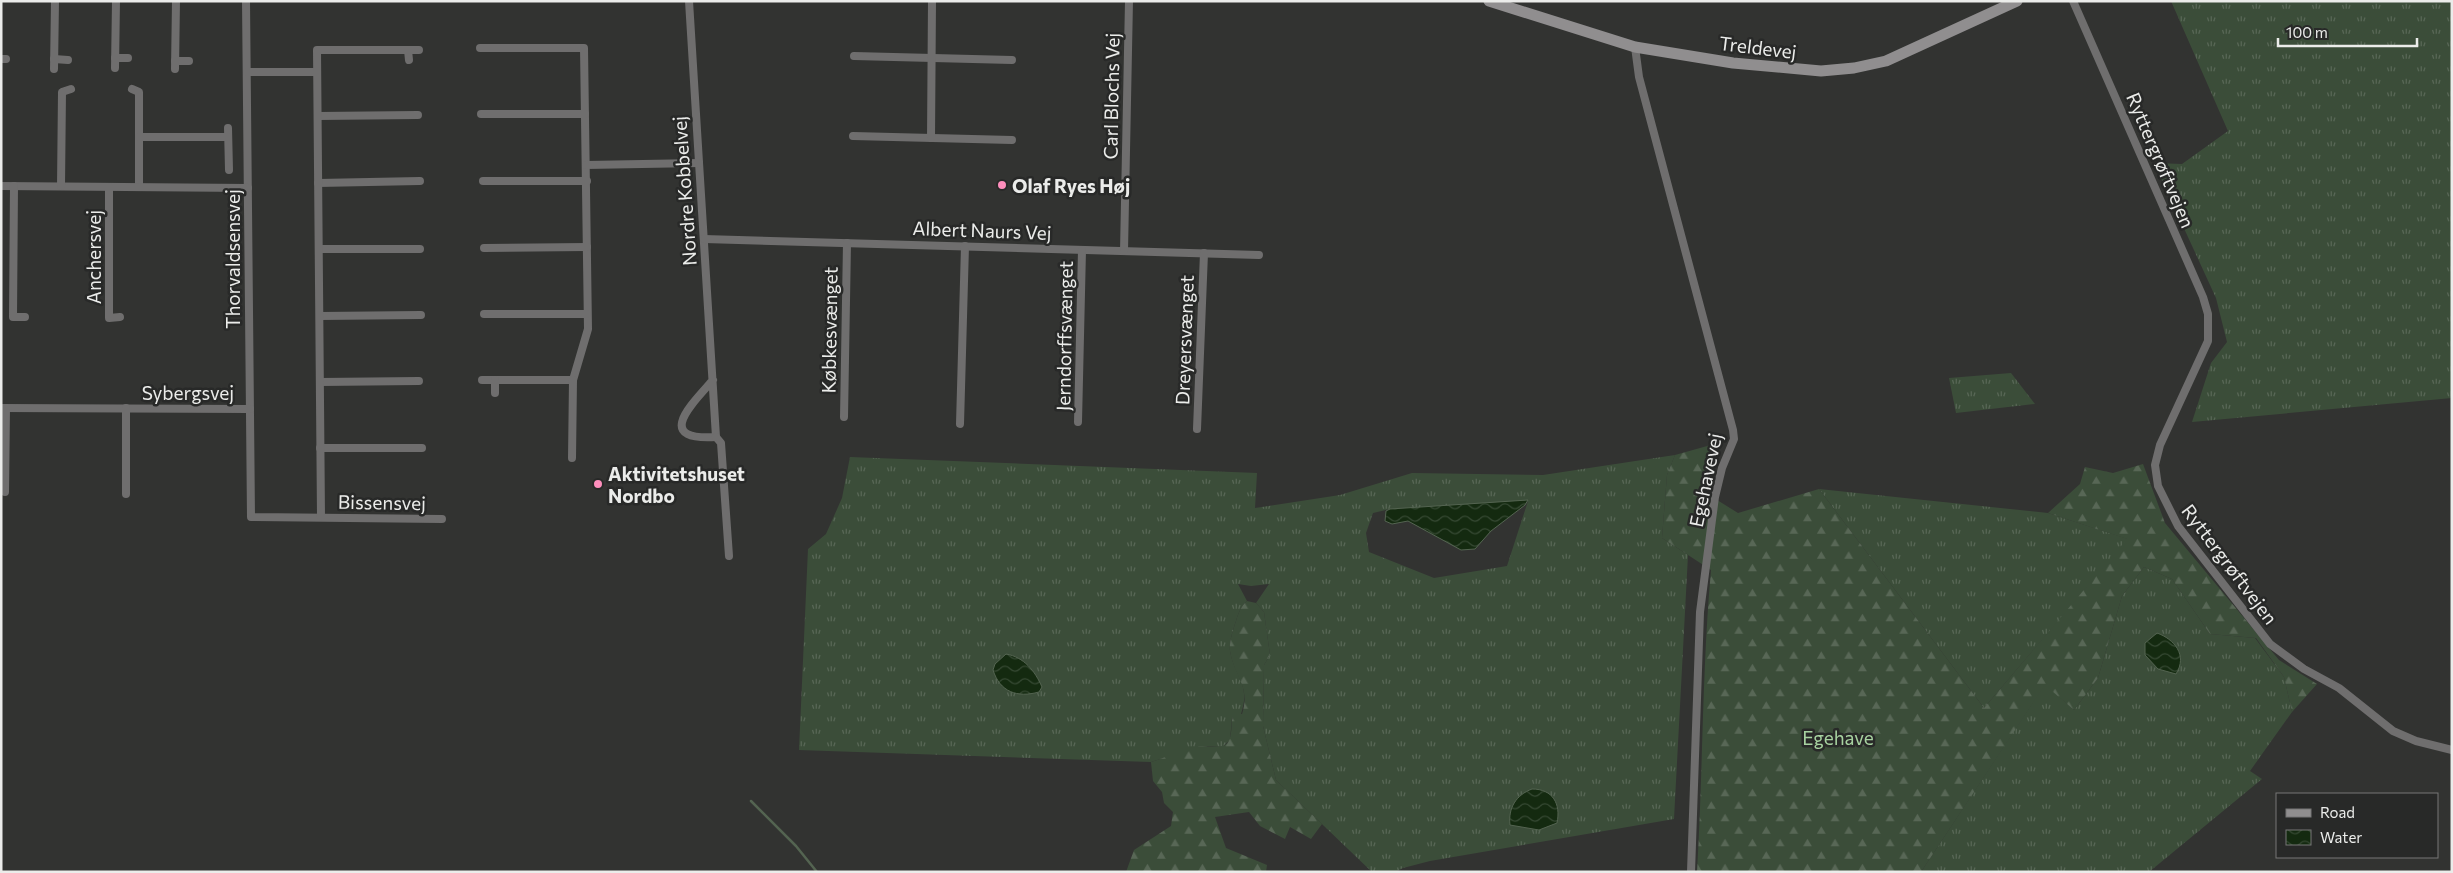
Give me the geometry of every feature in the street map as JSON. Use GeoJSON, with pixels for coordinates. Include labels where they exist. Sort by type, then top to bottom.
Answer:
{"type":"FeatureCollection","features":[{"type":"Feature","properties":{"kind":"street"},"geometry":{"type":"LineString","coordinates":[[54,69],[55,1]]}},
{"type":"Feature","properties":{"kind":"street"},"geometry":{"type":"LineString","coordinates":[[115,68],[116,1]]}},
{"type":"Feature","properties":{"kind":"street"},"geometry":{"type":"LineString","coordinates":[[176,1],[175,65],[189,61]]}},
{"type":"Feature","properties":{"kind":"street","name":"Thorvaldsensvej"},"geometry":{"type":"LineString","coordinates":[[246,1],[251,517]]}},
{"type":"Feature","properties":{"kind":"street","name":"Nordre Kobbelvej"},"geometry":{"type":"LineString","coordinates":[[689,1],[716,437],[722,443],[729,556]]}},
{"type":"Feature","properties":{"kind":"street"},"geometry":{"type":"LineString","coordinates":[[930,138],[932,1]]}},
{"type":"Feature","properties":{"kind":"street","name":"Carl Blochs Vej"},"geometry":{"type":"LineString","coordinates":[[1124,251],[1129,1]]}},
{"type":"Feature","properties":{"kind":"street","name":"Treldevej"},"geometry":{"type":"LineString","coordinates":[[1489,1],[1635,47],[1795,70],[1839,70],[1886,60],[2017,1]]}},
{"type":"Feature","properties":{"kind":"street","name":"Ryttergrøftvejen"},"geometry":{"type":"LineString","coordinates":[[2073,1],[2203,297],[2208,314],[2210,327],[2208,341],[2160,445],[2155,465],[2158,486],[2165,505],[2178,526],[2270,644],[2304,669],[2339,688],[2393,732],[2416,741],[2452,750]]}},
{"type":"Feature","properties":{"kind":"street","name":"Egehavevej"},"geometry":{"type":"LineString","coordinates":[[1635,47],[1639,77],[1734,439],[1722,468],[1715,497],[1700,612],[1691,872]]}},
{"type":"Feature","properties":{"kind":"street"},"geometry":{"type":"LineString","coordinates":[[480,48],[584,48],[588,329],[573,380],[572,458]]}},
{"type":"Feature","properties":{"kind":"street","name":"Bissensvej"},"geometry":{"type":"LineString","coordinates":[[321,517],[317,50],[419,50]]}},
{"type":"Feature","properties":{"kind":"street"},"geometry":{"type":"LineString","coordinates":[[408,50],[408,60]]}},
{"type":"Feature","properties":{"kind":"street"},"geometry":{"type":"LineString","coordinates":[[854,56],[1012,60]]}},
{"type":"Feature","properties":{"kind":"street"},"geometry":{"type":"LineString","coordinates":[[115,58],[128,58]]}},
{"type":"Feature","properties":{"kind":"street"},"geometry":{"type":"LineString","coordinates":[[54,59],[68,60]]}},
{"type":"Feature","properties":{"kind":"street"},"geometry":{"type":"LineString","coordinates":[[247,72],[317,72]]}},
{"type":"Feature","properties":{"kind":"street"},"geometry":{"type":"LineString","coordinates":[[61,186],[62,92],[71,89]]}},
{"type":"Feature","properties":{"kind":"street"},"geometry":{"type":"LineString","coordinates":[[132,89],[139,92],[139,187]]}},
{"type":"Feature","properties":{"kind":"street"},"geometry":{"type":"LineString","coordinates":[[481,114],[585,114]]}},
{"type":"Feature","properties":{"kind":"street"},"geometry":{"type":"LineString","coordinates":[[318,116],[418,115]]}},
{"type":"Feature","properties":{"kind":"street"},"geometry":{"type":"LineString","coordinates":[[228,128],[228,170]]}},
{"type":"Feature","properties":{"kind":"street"},"geometry":{"type":"LineString","coordinates":[[853,136],[1012,140]]}},
{"type":"Feature","properties":{"kind":"street"},"geometry":{"type":"LineString","coordinates":[[139,137],[228,137]]}},
{"type":"Feature","properties":{"kind":"street"},"geometry":{"type":"LineString","coordinates":[[586,165],[699,163]]}},
{"type":"Feature","properties":{"kind":"street"},"geometry":{"type":"LineString","coordinates":[[318,183],[420,181]]}},
{"type":"Feature","properties":{"kind":"street"},"geometry":{"type":"LineString","coordinates":[[482,181],[587,181]]}},
{"type":"Feature","properties":{"kind":"street","name":"Anchersvej"},"geometry":{"type":"LineString","coordinates":[[1,186],[248,188]]}},
{"type":"Feature","properties":{"kind":"street"},"geometry":{"type":"LineString","coordinates":[[14,186],[13,317],[25,316]]}},
{"type":"Feature","properties":{"kind":"street","name":"Anchersvej"},"geometry":{"type":"LineString","coordinates":[[109,187],[109,318],[120,317]]}},
{"type":"Feature","properties":{"kind":"street","name":"Albert Naurs Vej"},"geometry":{"type":"LineString","coordinates":[[704,239],[1259,255]]}},
{"type":"Feature","properties":{"kind":"street","name":"Købkesvænget"},"geometry":{"type":"LineString","coordinates":[[844,417],[847,243]]}},
{"type":"Feature","properties":{"kind":"street"},"geometry":{"type":"LineString","coordinates":[[960,424],[965,246]]}},
{"type":"Feature","properties":{"kind":"street"},"geometry":{"type":"LineString","coordinates":[[484,248],[587,247]]}},
{"type":"Feature","properties":{"kind":"street"},"geometry":{"type":"LineString","coordinates":[[319,249],[420,249]]}},
{"type":"Feature","properties":{"kind":"street","name":"Jerndorffsvænget"},"geometry":{"type":"LineString","coordinates":[[1078,422],[1082,250]]}},
{"type":"Feature","properties":{"kind":"street","name":"Dreyersvænget"},"geometry":{"type":"LineString","coordinates":[[1197,429],[1204,253]]}},
{"type":"Feature","properties":{"kind":"street"},"geometry":{"type":"LineString","coordinates":[[484,314],[588,314]]}},
{"type":"Feature","properties":{"kind":"street"},"geometry":{"type":"LineString","coordinates":[[320,316],[422,315]]}},
{"type":"Feature","properties":{"kind":"street"},"geometry":{"type":"LineString","coordinates":[[482,380],[573,380]]}},
{"type":"Feature","properties":{"kind":"street"},"geometry":{"type":"LineString","coordinates":[[495,380],[495,392]]}},
{"type":"Feature","properties":{"kind":"street"},"geometry":{"type":"LineString","coordinates":[[713,380],[684,414],[682,421],[684,431],[692,437],[716,437]]}},
{"type":"Feature","properties":{"kind":"street"},"geometry":{"type":"LineString","coordinates":[[320,382],[419,381]]}},
{"type":"Feature","properties":{"kind":"street","name":"Sybergsvej"},"geometry":{"type":"LineString","coordinates":[[5,492],[4,408],[250,409]]}},
{"type":"Feature","properties":{"kind":"street","name":"Sybergsvej"},"geometry":{"type":"LineString","coordinates":[[126,408],[126,494]]}},
{"type":"Feature","properties":{"kind":"street"},"geometry":{"type":"LineString","coordinates":[[320,448],[422,448]]}},
{"type":"Feature","properties":{"kind":"street","name":"Bissensvej"},"geometry":{"type":"LineString","coordinates":[[251,517],[442,519]]}},
{"type":"Feature","properties":{"kind":"green space"},"geometry":{"type":"Polygon","coordinates":[[[2171,1],[2452,1],[2452,398],[2192,422],[2211,363],[2227,342],[2216,298],[2154,163],[2182,164],[2228,131],[2171,1]]]}},
{"type":"Feature","properties":{"kind":"green space"},"geometry":{"type":"Polygon","coordinates":[[[2011,373],[2035,404],[1956,413],[1949,378],[2011,373]]]}},
{"type":"Feature","properties":{"kind":"green space","name":"Egehave"},"geometry":{"type":"Polygon","coordinates":[[[1718,443],[1709,495],[1738,513],[1819,489],[1984,708],[2127,539],[2048,513],[2080,484],[2085,467],[2113,473],[2143,464],[2165,523],[2279,660],[2317,684],[2292,712],[2284,677],[2256,638],[2210,634],[2172,579],[2144,567],[2122,596],[2098,678],[2074,710],[2045,685],[1921,872],[1697,872],[1711,570],[1662,538],[1667,475],[1675,455],[1718,443]]]}},
{"type":"Feature","properties":{"kind":"green space"},"geometry":{"type":"Polygon","coordinates":[[[1675,455],[1667,475],[1662,538],[1688,555],[1674,819],[1430,861],[1395,872],[1372,872],[1276,780],[1263,726],[1264,665],[1270,655],[1264,612],[1256,603],[1269,584],[1251,586],[1238,584],[1247,601],[1241,608],[1238,616],[1230,644],[1230,651],[1243,688],[1244,704],[1241,714],[1232,718],[1230,740],[1222,747],[1202,746],[1151,762],[799,750],[808,549],[826,534],[842,498],[850,457],[1257,473],[1255,508],[1340,495],[1412,473],[1543,475],[1675,455]],[[1528,501],[1390,509],[1373,513],[1366,533],[1369,552],[1434,578],[1507,566],[1528,501]]]}},
{"type":"Feature","properties":{"kind":"green space"},"geometry":{"type":"Polygon","coordinates":[[[1819,489],[2048,513],[2128,539],[1984,708],[1819,489]]]}},
{"type":"Feature","properties":{"kind":"green space"},"geometry":{"type":"Polygon","coordinates":[[[2144,567],[2172,579],[2210,634],[2255,638],[2284,677],[2292,712],[2250,771],[2262,779],[2149,872],[1921,872],[2045,684],[2074,710],[2098,678],[2122,596],[2144,567]]]}},
{"type":"Feature","properties":{"kind":"green space"},"geometry":{"type":"Polygon","coordinates":[[[1247,601],[1256,603],[1264,612],[1270,655],[1264,665],[1263,726],[1276,780],[1322,824],[1311,839],[1290,827],[1285,839],[1260,826],[1249,812],[1215,817],[1226,848],[1267,865],[1266,872],[1126,872],[1134,850],[1171,826],[1173,812],[1164,803],[1162,792],[1153,781],[1151,762],[1194,747],[1224,745],[1230,737],[1234,713],[1242,714],[1244,704],[1243,689],[1232,660],[1230,647],[1238,616],[1241,608],[1247,601]]]}},
{"type":"Feature","properties":{"kind":"water"},"geometry":{"type":"Polygon","coordinates":[[[1528,500],[1525,505],[1491,531],[1475,549],[1461,550],[1408,521],[1392,524],[1385,521],[1386,511],[1390,509],[1528,500]]]}},
{"type":"Feature","properties":{"kind":"water"},"geometry":{"type":"Polygon","coordinates":[[[2157,633],[2169,639],[2180,654],[2179,667],[2176,674],[2158,669],[2145,655],[2145,643],[2157,633]]]}},
{"type":"Feature","properties":{"kind":"water"},"geometry":{"type":"Polygon","coordinates":[[[1006,654],[1018,658],[1032,670],[1042,687],[1039,692],[1024,694],[1010,692],[1000,684],[993,670],[995,664],[1006,654]]]}},
{"type":"Feature","properties":{"kind":"water"},"geometry":{"type":"Polygon","coordinates":[[[1532,789],[1545,792],[1554,799],[1558,810],[1557,823],[1539,830],[1510,825],[1510,813],[1514,803],[1532,789]]]}},
{"type":"Feature","properties":{"kind":"waterway"},"geometry":{"type":"LineString","coordinates":[[751,801],[796,846],[817,872]]}},
{"type":"Feature","properties":{"kind":"place","name":"Olaf Ryes Høj"},"geometry":{"type":"Point","coordinates":[1002,185]}},
{"type":"Feature","properties":{"kind":"place","name":"Aktivitetshuset Nordbo"},"geometry":{"type":"Point","coordinates":[598,484]}}]}
